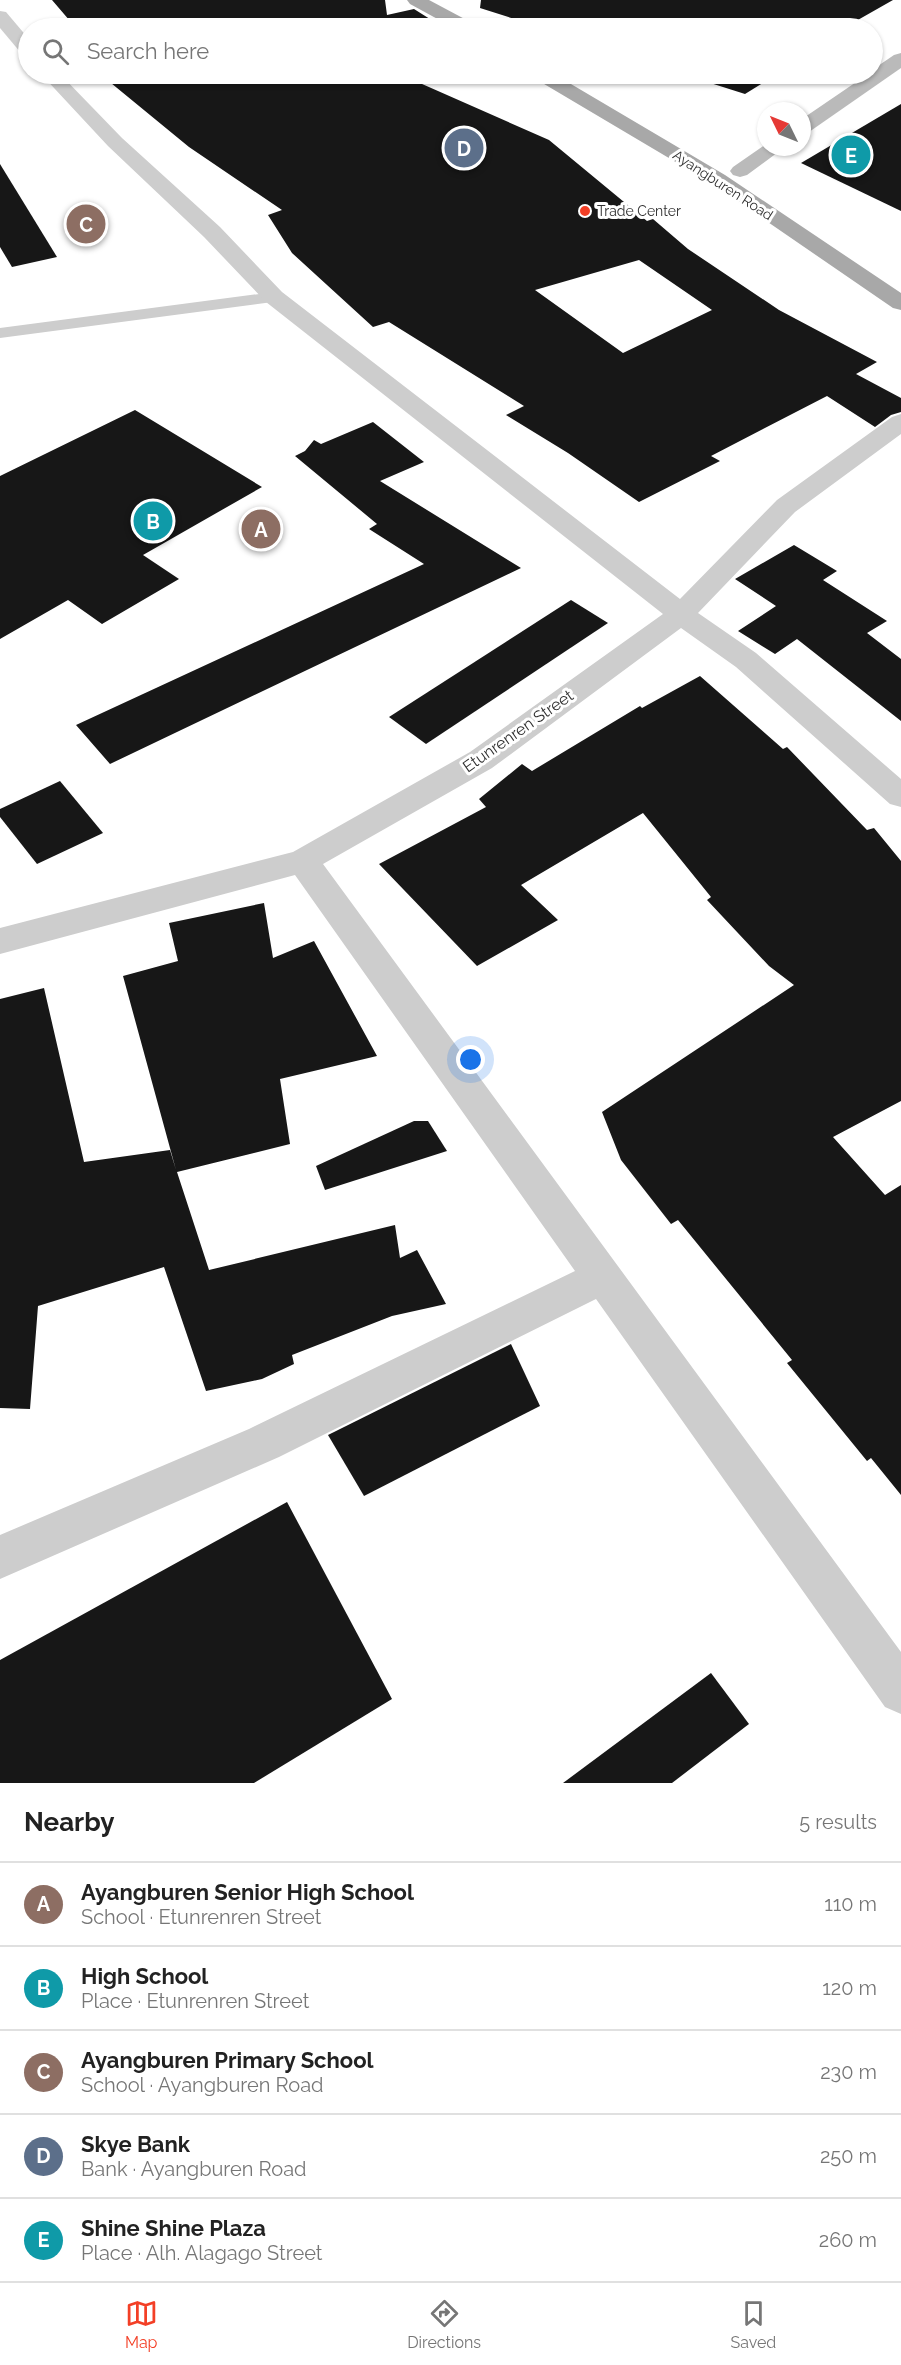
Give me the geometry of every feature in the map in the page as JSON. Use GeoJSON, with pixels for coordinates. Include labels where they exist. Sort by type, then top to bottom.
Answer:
{"type":"FeatureCollection","features":[{"type":"Feature","properties":{"kind":"main road"},"geometry":{"type":"LineString","coordinates":[[416,0],[457,18]]}},
{"type":"Feature","properties":{"kind":"main road"},"geometry":{"type":"LineString","coordinates":[[441,0],[465,18]]}},
{"type":"Feature","properties":{"kind":"main road"},"geometry":{"type":"LineString","coordinates":[[883,72],[901,59]]}},
{"type":"Feature","properties":{"kind":"main road","name":"Ayangburen Road"},"geometry":{"type":"LineString","coordinates":[[558,84],[718,179],[901,303]]}},
{"type":"Feature","properties":{"kind":"main road","name":"Ayangburen Road"},"geometry":{"type":"LineString","coordinates":[[586,84],[740,171],[873,260]]}},
{"type":"Feature","properties":{"kind":"main road"},"geometry":{"type":"LineString","coordinates":[[811,122],[865,84]]}},
{"type":"Feature","properties":{"kind":"main road"},"geometry":{"type":"LineString","coordinates":[[740,171],[762,156]]}},
{"type":"Feature","properties":{"kind":"street"},"geometry":{"type":"LineString","coordinates":[[0,16],[18,37]]}},
{"type":"Feature","properties":{"kind":"street"},"geometry":{"type":"LineString","coordinates":[[60,84],[115,142],[212,232],[274,297],[681,614],[746,660],[901,796]]}},
{"type":"Feature","properties":{"kind":"street","name":"Etunrenren Street"},"geometry":{"type":"LineString","coordinates":[[0,940],[303,861],[481,760],[681,614],[786,506],[901,422]]}},
{"type":"Feature","properties":{"kind":"street"},"geometry":{"type":"LineString","coordinates":[[303,861],[901,1691]]}},
{"type":"Feature","properties":{"kind":"street"},"geometry":{"type":"LineString","coordinates":[[0,1557],[264,1443],[602,1277]]}},
{"type":"Feature","properties":{"kind":"lane"},"geometry":{"type":"LineString","coordinates":[[0,333],[274,297]]}},
{"type":"Feature","properties":{"kind":"building"},"geometry":{"type":"Polygon","coordinates":[[[52,0],[385,0],[387,15],[414,9],[428,18],[67,18],[52,0]]]}},
{"type":"Feature","properties":{"kind":"building"},"geometry":{"type":"Polygon","coordinates":[[[481,0],[893,0],[861,18],[512,18],[480,8],[481,0]]]}},
{"type":"Feature","properties":{"kind":"building"},"geometry":{"type":"Polygon","coordinates":[[[112,84],[422,84],[549,140],[647,221],[653,219],[688,249],[779,310],[877,362],[856,374],[901,398],[901,412],[891,415],[875,427],[827,396],[711,456],[720,461],[639,502],[568,453],[506,415],[524,406],[389,322],[373,327],[292,253],[268,215],[282,210],[189,147],[112,84]],[[639,260],[535,290],[623,353],[712,310],[639,260]]]}},
{"type":"Feature","properties":{"kind":"building"},"geometry":{"type":"Polygon","coordinates":[[[714,84],[761,84],[745,94],[714,84]]]}},
{"type":"Feature","properties":{"kind":"building"},"geometry":{"type":"Polygon","coordinates":[[[901,104],[901,211],[801,163],[901,104]]]}},
{"type":"Feature","properties":{"kind":"building"},"geometry":{"type":"Polygon","coordinates":[[[0,164],[57,257],[12,267],[0,247],[0,164]]]}},
{"type":"Feature","properties":{"kind":"building"},"geometry":{"type":"Polygon","coordinates":[[[135,410],[262,487],[143,555],[179,579],[102,624],[68,600],[0,639],[0,476],[135,410]]]}},
{"type":"Feature","properties":{"kind":"building"},"geometry":{"type":"Polygon","coordinates":[[[373,422],[424,462],[380,481],[521,568],[110,764],[76,725],[424,564],[369,529],[377,524],[295,456],[305,451],[314,440],[321,444],[373,422]]]}},
{"type":"Feature","properties":{"kind":"building"},"geometry":{"type":"Polygon","coordinates":[[[794,545],[837,571],[823,580],[887,621],[867,633],[901,659],[901,721],[797,639],[775,654],[738,631],[776,606],[735,579],[794,545]]]}},
{"type":"Feature","properties":{"kind":"building"},"geometry":{"type":"Polygon","coordinates":[[[571,600],[608,623],[426,744],[389,717],[571,600]]]}},
{"type":"Feature","properties":{"kind":"building"},"geometry":{"type":"Polygon","coordinates":[[[700,676],[783,749],[787,747],[867,830],[874,828],[901,861],[901,1101],[833,1137],[885,1195],[901,1185],[901,1495],[871,1458],[867,1461],[787,1363],[792,1360],[678,1220],[671,1224],[621,1160],[602,1112],[794,985],[769,966],[707,900],[711,897],[643,813],[521,885],[558,920],[477,966],[379,864],[486,807],[479,799],[522,764],[532,771],[640,706],[642,708],[700,676]]]}},
{"type":"Feature","properties":{"kind":"building"},"geometry":{"type":"Polygon","coordinates":[[[60,781],[103,833],[37,864],[0,817],[0,809],[60,781]]]}},
{"type":"Feature","properties":{"kind":"building"},"geometry":{"type":"Polygon","coordinates":[[[264,903],[273,958],[314,941],[377,1056],[280,1079],[290,1144],[177,1172],[209,1270],[395,1225],[400,1258],[417,1250],[446,1304],[392,1316],[292,1355],[294,1364],[262,1379],[206,1391],[164,1267],[38,1306],[30,1409],[0,1408],[0,999],[44,988],[84,1162],[170,1150],[176,1170],[123,976],[178,961],[169,923],[264,903]]]}},
{"type":"Feature","properties":{"kind":"building"},"geometry":{"type":"Polygon","coordinates":[[[414,1121],[428,1121],[447,1151],[325,1190],[316,1166],[414,1121]]]}},
{"type":"Feature","properties":{"kind":"building"},"geometry":{"type":"Polygon","coordinates":[[[511,1344],[540,1406],[364,1496],[328,1435],[511,1344]]]}},
{"type":"Feature","properties":{"kind":"building"},"geometry":{"type":"Polygon","coordinates":[[[287,1502],[392,1699],[254,1783],[0,1783],[0,1660],[287,1502]]]}},
{"type":"Feature","properties":{"kind":"building"},"geometry":{"type":"Polygon","coordinates":[[[711,1673],[749,1724],[672,1783],[563,1783],[711,1673]]]}},
{"type":"Feature","properties":{"kind":"place","name":"Skye Bank"},"geometry":{"type":"Point","coordinates":[464,148]}},
{"type":"Feature","properties":{"kind":"place","name":"Shine Shine Plaza"},"geometry":{"type":"Point","coordinates":[851,155]}},
{"type":"Feature","properties":{"kind":"place","name":"Trade Center"},"geometry":{"type":"Point","coordinates":[585,211]}},
{"type":"Feature","properties":{"kind":"place","name":"Ayangburen Primary School"},"geometry":{"type":"Point","coordinates":[86,224]}},
{"type":"Feature","properties":{"kind":"place","name":"High School"},"geometry":{"type":"Point","coordinates":[153,521]}},
{"type":"Feature","properties":{"kind":"place","name":"Ayangburen Senior High School"},"geometry":{"type":"Point","coordinates":[261,529]}}]}
